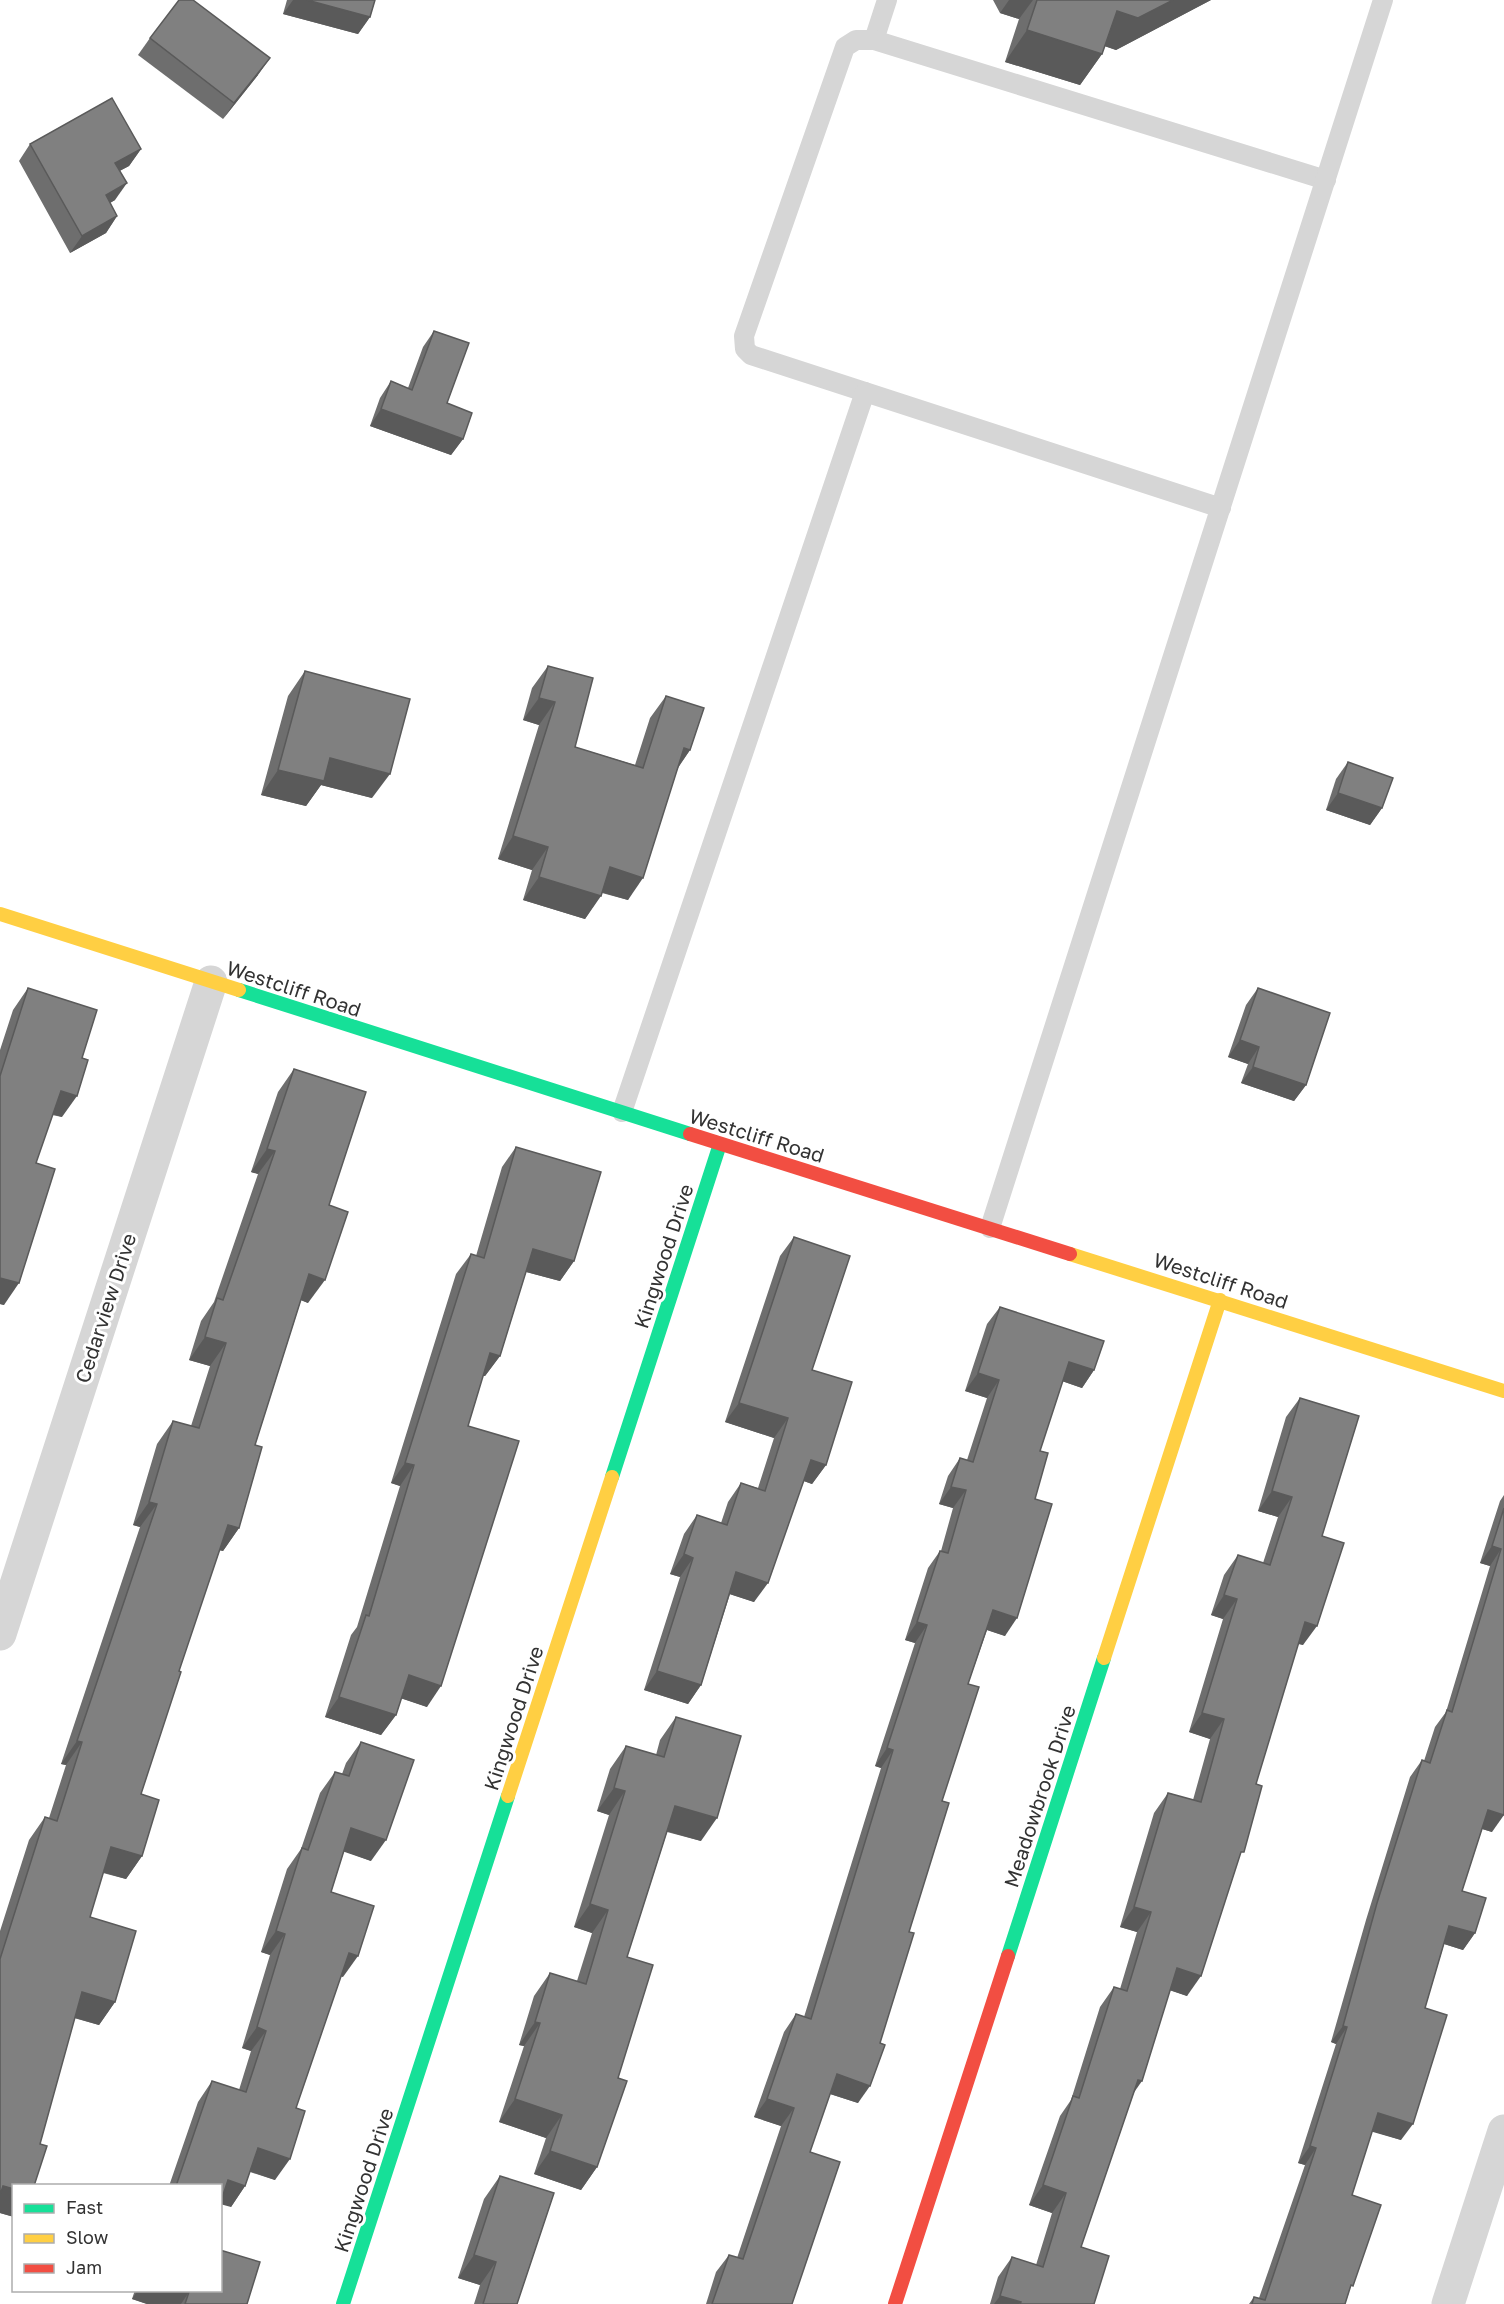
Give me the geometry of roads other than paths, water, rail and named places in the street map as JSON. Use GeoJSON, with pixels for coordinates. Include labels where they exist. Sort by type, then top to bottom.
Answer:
{"type":"FeatureCollection","features":[{"type":"Feature","properties":{"kind":"street","name":"Westcliff Road"},"geometry":{"type":"LineString","coordinates":[[0,914],[1504,1391]]}},
{"type":"Feature","properties":{"kind":"street","name":"Cedarview Drive"},"geometry":{"type":"LineString","coordinates":[[0,1634],[211,982]]}},
{"type":"Feature","properties":{"kind":"street","name":"Kingwood Drive"},"geometry":{"type":"LineString","coordinates":[[343,2304],[720,1144]]}},
{"type":"Feature","properties":{"kind":"street","name":"Meadowbrook Drive"},"geometry":{"type":"LineString","coordinates":[[895,2304],[1220,1300]]}},
{"type":"Feature","properties":{"kind":"street"},"geometry":{"type":"LineString","coordinates":[[1448,2304],[1504,2131]]}},
{"type":"Feature","properties":{"kind":"lane"},"geometry":{"type":"LineString","coordinates":[[874,40],[887,0]]}},
{"type":"Feature","properties":{"kind":"lane"},"geometry":{"type":"LineString","coordinates":[[990,1228],[1383,0]]}},
{"type":"Feature","properties":{"kind":"lane"},"geometry":{"type":"LineString","coordinates":[[1221,508],[751,355],[745,349],[744,336],[845,47],[856,40],[874,40],[1326,180]]}},
{"type":"Feature","properties":{"kind":"lane"},"geometry":{"type":"LineString","coordinates":[[622,1112],[865,392]]}}]}
